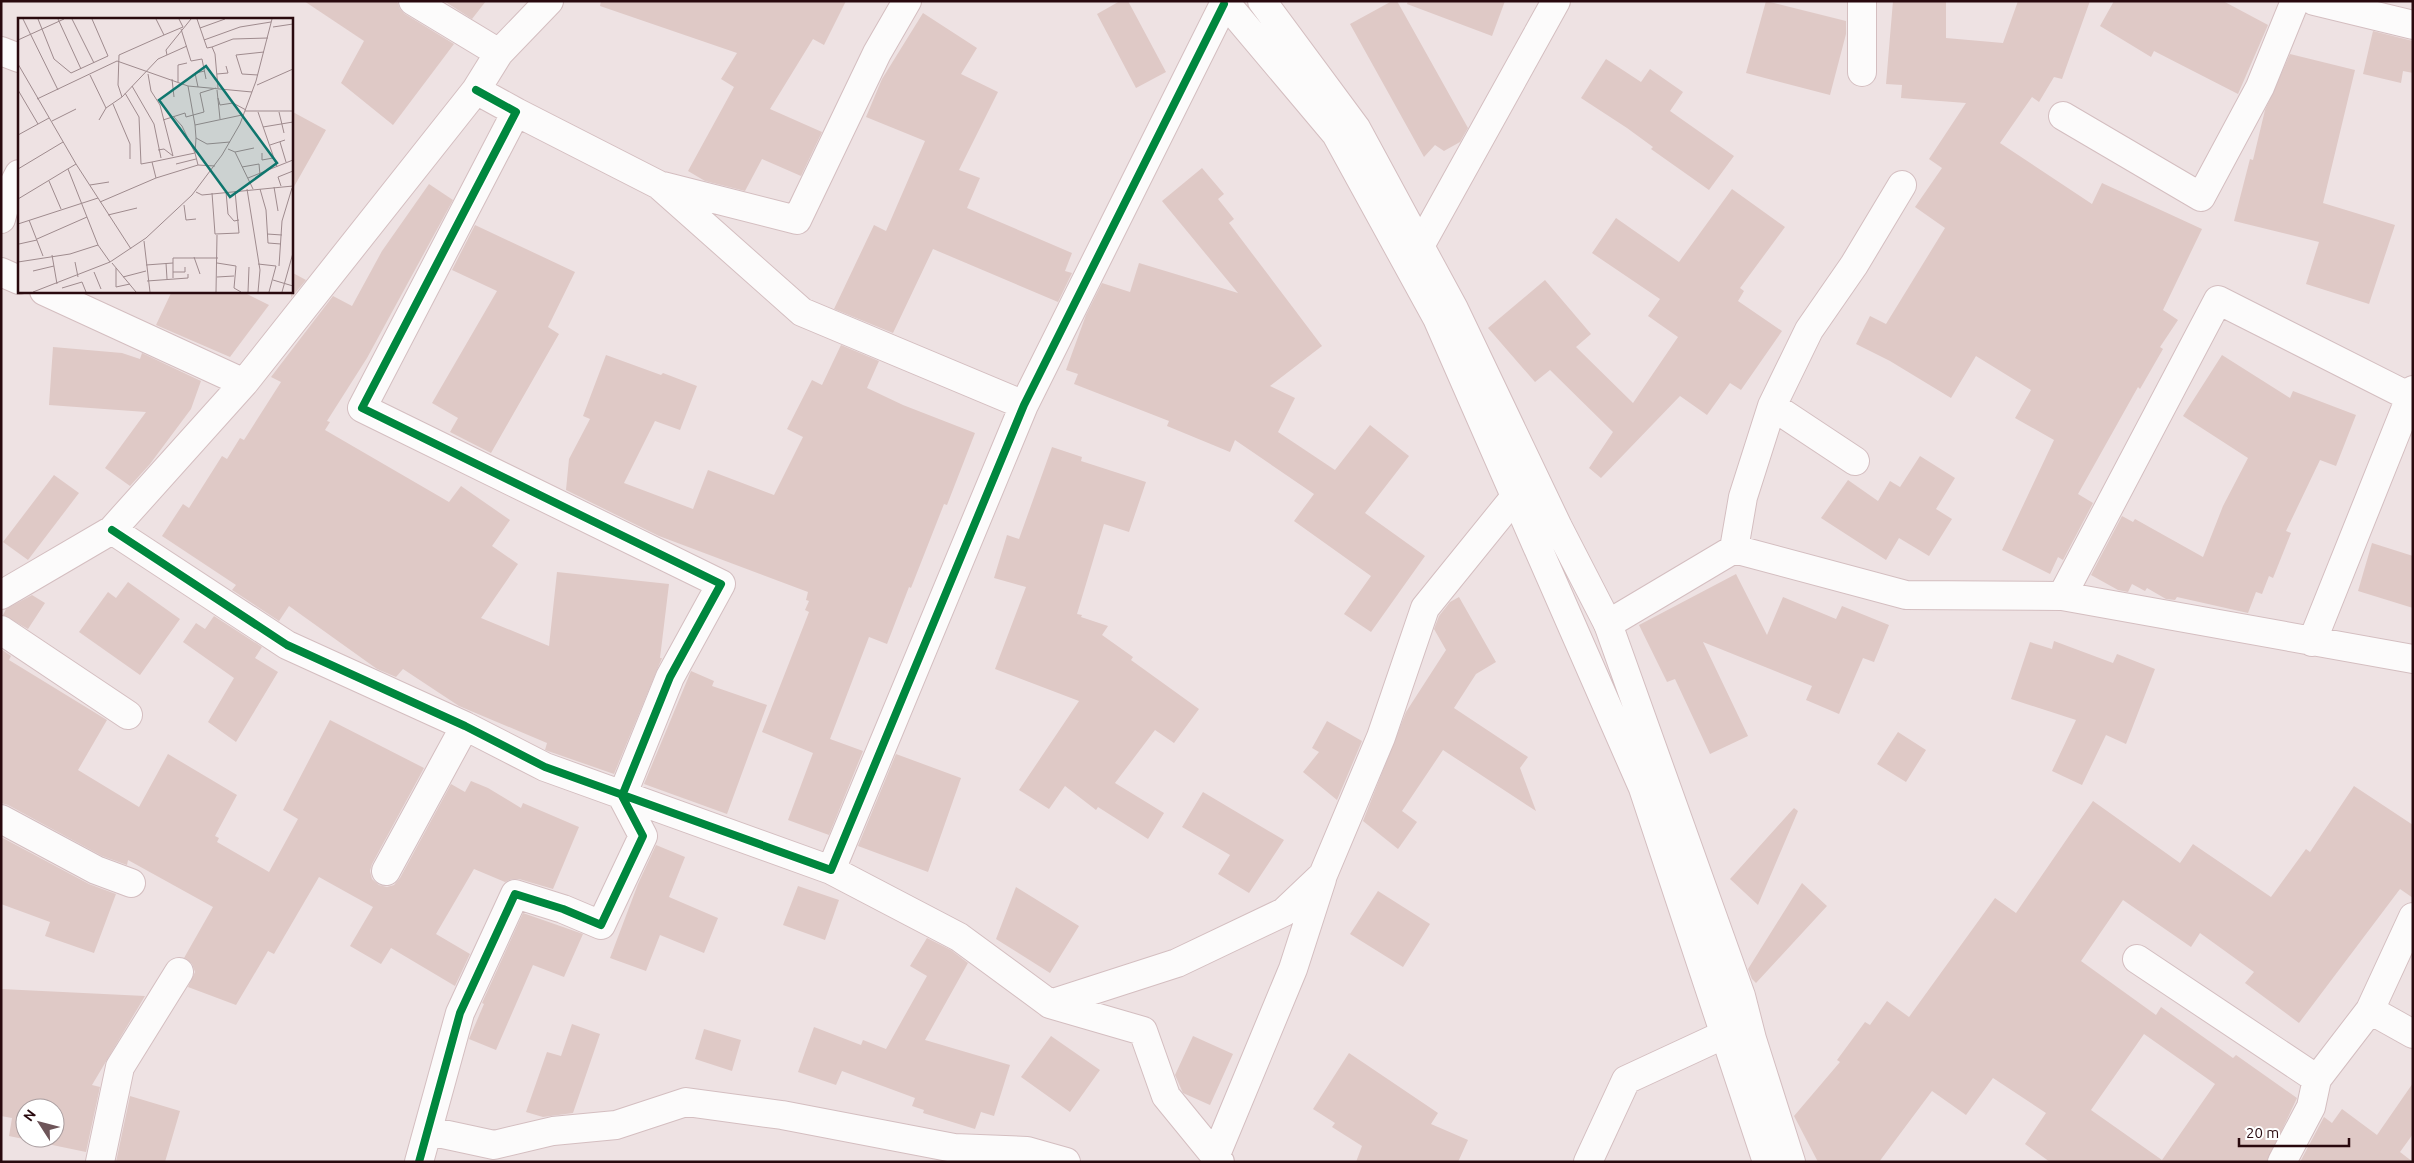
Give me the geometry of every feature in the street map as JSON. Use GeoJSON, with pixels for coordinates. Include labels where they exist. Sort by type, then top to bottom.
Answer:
{"type":"FeatureCollection","features":[{"type":"Feature","properties":{"kind":"street"},"geometry":{"type":"LineString","coordinates":[[413,1],[499,52]]}},
{"type":"Feature","properties":{"kind":"street"},"geometry":{"type":"LineString","coordinates":[[1,595],[112,530],[244,383],[476,90],[499,52],[549,1]]}},
{"type":"Feature","properties":{"kind":"street"},"geometry":{"type":"LineString","coordinates":[[476,90],[659,184],[797,220],[877,53],[907,1]]}},
{"type":"Feature","properties":{"kind":"street"},"geometry":{"type":"LineString","coordinates":[[1262,1],[1356,128],[1454,309],[1558,527],[1608,624],[1741,996],[1752,1039],[1791,1162]]}},
{"type":"Feature","properties":{"kind":"street"},"geometry":{"type":"LineString","coordinates":[[1420,246],[1556,1]]}},
{"type":"Feature","properties":{"kind":"street"},"geometry":{"type":"LineString","coordinates":[[1862,1],[1862,72]]}},
{"type":"Feature","properties":{"kind":"street"},"geometry":{"type":"LineString","coordinates":[[2063,116],[2201,197],[2260,87],[2295,1]]}},
{"type":"Feature","properties":{"kind":"street"},"geometry":{"type":"LineString","coordinates":[[2314,1],[2413,24]]}},
{"type":"Feature","properties":{"kind":"street"},"geometry":{"type":"LineString","coordinates":[[831,870],[1024,405],[1224,2],[1336,134],[1437,318],[1514,498],[1643,788],[1723,1035],[1767,1162]]}},
{"type":"Feature","properties":{"kind":"street"},"geometry":{"type":"LineString","coordinates":[[1,50],[18,58]]}},
{"type":"Feature","properties":{"kind":"street"},"geometry":{"type":"LineString","coordinates":[[419,1162],[460,1013],[515,894],[563,909],[601,925],[642,836],[622,796],[670,677],[721,584],[362,408],[516,112]]}},
{"type":"Feature","properties":{"kind":"street"},"geometry":{"type":"LineString","coordinates":[[659,184],[802,312],[1024,405]]}},
{"type":"Feature","properties":{"kind":"street"},"geometry":{"type":"LineString","coordinates":[[1734,549],[1743,497],[1772,406],[1809,330],[1854,265],[1902,185]]}},
{"type":"Feature","properties":{"kind":"street"},"geometry":{"type":"LineString","coordinates":[[1,272],[18,280]]}},
{"type":"Feature","properties":{"kind":"street"},"geometry":{"type":"LineString","coordinates":[[46,292],[244,383]]}},
{"type":"Feature","properties":{"kind":"street"},"geometry":{"type":"LineString","coordinates":[[2062,596],[2218,300],[2412,393],[2312,642]]}},
{"type":"Feature","properties":{"kind":"street"},"geometry":{"type":"LineString","coordinates":[[1772,406],[1855,461]]}},
{"type":"Feature","properties":{"kind":"street"},"geometry":{"type":"LineString","coordinates":[[112,530],[287,644],[465,726],[545,767],[831,870],[958,937],[1050,1004],[1144,1031],[1166,1096],[1217,1160],[1293,969],[1323,875],[1381,737],[1425,608],[1514,498]]}},
{"type":"Feature","properties":{"kind":"street"},"geometry":{"type":"LineString","coordinates":[[1608,624],[1734,549],[1906,595],[2062,596],[2413,659]]}},
{"type":"Feature","properties":{"kind":"street"},"geometry":{"type":"LineString","coordinates":[[1,630],[128,715]]}},
{"type":"Feature","properties":{"kind":"street"},"geometry":{"type":"LineString","coordinates":[[386,871],[465,726]]}},
{"type":"Feature","properties":{"kind":"street"},"geometry":{"type":"LineString","coordinates":[[1,819],[96,870],[131,883]]}},
{"type":"Feature","properties":{"kind":"street"},"geometry":{"type":"LineString","coordinates":[[1050,1004],[1186,958],[1284,912],[1323,875]]}},
{"type":"Feature","properties":{"kind":"street"},"geometry":{"type":"LineString","coordinates":[[2282,1162],[2311,1107],[2317,1079],[2370,1010],[2413,917]]}},
{"type":"Feature","properties":{"kind":"street"},"geometry":{"type":"LineString","coordinates":[[2137,959],[2317,1079]]}},
{"type":"Feature","properties":{"kind":"street"},"geometry":{"type":"LineString","coordinates":[[100,1162],[120,1067],[179,972]]}},
{"type":"Feature","properties":{"kind":"street"},"geometry":{"type":"LineString","coordinates":[[2370,1010],[2413,1034]]}},
{"type":"Feature","properties":{"kind":"street"},"geometry":{"type":"LineString","coordinates":[[1588,1162],[1626,1080],[1723,1035]]}},
{"type":"Feature","properties":{"kind":"street"},"geometry":{"type":"LineString","coordinates":[[428,1131],[494,1145],[553,1131],[616,1125],[686,1102],[782,1115],[954,1148],[1028,1151],[1066,1162]]}},
{"type":"Feature","properties":{"kind":"building"},"geometry":{"type":"Polygon","coordinates":[[[304,1],[397,1],[400,9],[405,14],[454,44],[393,125],[341,83],[364,41],[304,1]]]}},
{"type":"Feature","properties":{"kind":"building"},"geometry":{"type":"Polygon","coordinates":[[[444,1],[486,1],[472,19],[444,1]]]}},
{"type":"Feature","properties":{"kind":"building"},"geometry":{"type":"Polygon","coordinates":[[[601,1],[846,1],[824,45],[813,39],[770,109],[822,132],[801,176],[762,159],[745,191],[705,181],[688,171],[734,87],[721,79],[737,53],[600,6],[601,1]]]}},
{"type":"Feature","properties":{"kind":"building"},"geometry":{"type":"Polygon","coordinates":[[[1120,1],[1128,1],[1166,72],[1136,88],[1097,14],[1120,1]]]}},
{"type":"Feature","properties":{"kind":"building"},"geometry":{"type":"Polygon","coordinates":[[[1392,1],[1397,1],[1468,128],[1460,142],[1444,151],[1435,145],[1424,157],[1350,24],[1392,1]]]}},
{"type":"Feature","properties":{"kind":"building"},"geometry":{"type":"Polygon","coordinates":[[[1408,1],[1505,1],[1492,36],[1407,4],[1408,1]]]}},
{"type":"Feature","properties":{"kind":"building"},"geometry":{"type":"Polygon","coordinates":[[[1766,1],[1846,21],[1846,34],[1830,95],[1746,73],[1766,1]]]}},
{"type":"Feature","properties":{"kind":"building"},"geometry":{"type":"Polygon","coordinates":[[[1893,1],[1946,1],[1946,38],[2003,43],[2018,1],[2090,1],[2062,79],[2054,77],[2039,102],[2032,97],[2000,143],[2092,204],[2102,183],[2202,229],[2163,310],[2178,320],[2160,347],[2163,349],[2140,389],[2138,387],[2078,494],[2093,503],[2063,560],[2058,557],[2050,574],[2002,550],[2054,440],[2015,418],[2031,390],[1976,356],[1951,398],[1890,361],[1856,344],[1870,316],[1886,324],[1945,228],[1915,207],[1942,168],[1929,159],[1966,103],[1901,98],[1902,85],[1886,84],[1893,1]]]}},
{"type":"Feature","properties":{"kind":"building"},"geometry":{"type":"Polygon","coordinates":[[[2114,1],[2223,1],[2268,25],[2238,94],[2154,51],[2151,57],[2100,26],[2114,1]]]}},
{"type":"Feature","properties":{"kind":"building"},"geometry":{"type":"Polygon","coordinates":[[[923,13],[977,48],[961,74],[998,92],[959,170],[980,178],[967,208],[1072,253],[1065,271],[1072,273],[1058,302],[933,249],[893,333],[834,309],[874,225],[886,231],[925,141],[866,117],[882,79],[923,13]]]}},
{"type":"Feature","properties":{"kind":"building"},"geometry":{"type":"Polygon","coordinates":[[[2373,31],[2413,41],[2413,73],[2403,71],[2401,83],[2363,74],[2373,31]]]}},
{"type":"Feature","properties":{"kind":"building"},"geometry":{"type":"Polygon","coordinates":[[[2290,54],[2355,70],[2323,203],[2395,225],[2369,304],[2306,284],[2319,242],[2234,221],[2250,159],[2253,160],[2265,110],[2290,54]]]}},
{"type":"Feature","properties":{"kind":"building"},"geometry":{"type":"Polygon","coordinates":[[[1606,59],[1641,82],[1650,69],[1683,92],[1670,111],[1734,156],[1709,190],[1651,149],[1653,147],[1627,128],[1581,98],[1606,59]]]}},
{"type":"Feature","properties":{"kind":"building"},"geometry":{"type":"Polygon","coordinates":[[[292,112],[326,130],[292,190],[292,112]]]}},
{"type":"Feature","properties":{"kind":"building"},"geometry":{"type":"Polygon","coordinates":[[[1202,168],[1224,194],[1218,199],[1234,219],[1229,223],[1322,346],[1270,386],[1295,398],[1278,432],[1335,470],[1370,425],[1409,456],[1365,513],[1425,556],[1371,632],[1344,614],[1371,576],[1294,521],[1314,494],[1235,440],[1230,452],[1167,426],[1169,421],[1074,384],[1078,374],[1066,370],[1086,315],[1102,283],[1130,292],[1139,263],[1238,293],[1162,201],[1202,168]]]}},
{"type":"Feature","properties":{"kind":"building"},"geometry":{"type":"Polygon","coordinates":[[[429,184],[453,200],[367,358],[327,421],[330,422],[325,430],[449,502],[461,486],[510,520],[492,546],[518,564],[481,618],[549,646],[557,572],[669,584],[660,658],[662,658],[614,774],[545,750],[547,743],[459,706],[403,669],[396,677],[377,669],[289,606],[279,621],[232,590],[236,585],[162,536],[183,504],[189,508],[222,456],[227,459],[240,438],[244,440],[281,382],[271,377],[333,296],[352,306],[382,251],[429,184]]]}},
{"type":"Feature","properties":{"kind":"building"},"geometry":{"type":"Polygon","coordinates":[[[1732,189],[1785,227],[1740,288],[1744,291],[1738,301],[1782,331],[1741,390],[1730,383],[1707,415],[1680,396],[1601,478],[1589,468],[1613,432],[1550,370],[1535,382],[1488,328],[1545,280],[1591,334],[1576,347],[1633,403],[1678,337],[1648,316],[1660,299],[1592,253],[1616,218],[1679,262],[1732,189]]]}},
{"type":"Feature","properties":{"kind":"building"},"geometry":{"type":"Polygon","coordinates":[[[475,225],[575,272],[548,327],[559,334],[491,453],[450,432],[458,418],[432,403],[497,291],[452,270],[475,225]]]}},
{"type":"Feature","properties":{"kind":"building"},"geometry":{"type":"Polygon","coordinates":[[[292,273],[306,280],[291,298],[292,292],[292,273]]]}},
{"type":"Feature","properties":{"kind":"building"},"geometry":{"type":"Polygon","coordinates":[[[172,292],[243,292],[269,305],[230,357],[156,325],[172,292]]]}},
{"type":"Feature","properties":{"kind":"building"},"geometry":{"type":"Polygon","coordinates":[[[841,345],[879,361],[867,388],[903,405],[975,433],[947,505],[944,504],[887,644],[869,637],[830,739],[863,751],[829,835],[788,820],[813,753],[762,732],[809,612],[805,610],[809,601],[806,600],[808,592],[659,536],[566,490],[569,459],[590,419],[583,416],[606,355],[697,386],[680,430],[655,421],[624,483],[693,509],[708,470],[774,495],[803,437],[787,429],[812,380],[822,385],[841,345]]]}},
{"type":"Feature","properties":{"kind":"building"},"geometry":{"type":"Polygon","coordinates":[[[53,347],[122,353],[140,359],[142,353],[201,381],[191,409],[150,464],[130,486],[105,468],[146,412],[49,405],[53,347]]]}},
{"type":"Feature","properties":{"kind":"building"},"geometry":{"type":"Polygon","coordinates":[[[2222,355],[2290,398],[2293,391],[2356,415],[2336,466],[2320,460],[2286,531],[2291,533],[2273,578],[2269,576],[2262,594],[2256,592],[2248,613],[2177,597],[2175,600],[2166,599],[2147,588],[2145,591],[2132,584],[2128,592],[2118,590],[2091,575],[2122,516],[2133,522],[2135,519],[2203,557],[2223,506],[2248,458],[2183,416],[2222,355]]]}},
{"type":"Feature","properties":{"kind":"building"},"geometry":{"type":"Polygon","coordinates":[[[1052,447],[1082,457],[1081,461],[1146,482],[1129,532],[1104,524],[1077,614],[1108,626],[1102,635],[1133,657],[1131,660],[1199,709],[1174,743],[1155,730],[1115,783],[1164,813],[1148,839],[1098,807],[1096,810],[1065,786],[1049,809],[1019,790],[1079,701],[995,669],[1026,587],[994,578],[1007,535],[1019,539],[1052,447]]]}},
{"type":"Feature","properties":{"kind":"building"},"geometry":{"type":"Polygon","coordinates":[[[1920,456],[1955,478],[1936,509],[1952,519],[1929,556],[1899,538],[1886,560],[1821,518],[1848,480],[1878,501],[1890,481],[1900,487],[1920,456]]]}},
{"type":"Feature","properties":{"kind":"building"},"geometry":{"type":"Polygon","coordinates":[[[54,475],[79,493],[28,560],[3,542],[54,475]]]}},
{"type":"Feature","properties":{"kind":"building"},"geometry":{"type":"Polygon","coordinates":[[[2372,543],[2413,556],[2413,608],[2358,591],[2372,543]]]}},
{"type":"Feature","properties":{"kind":"building"},"geometry":{"type":"Polygon","coordinates":[[[1736,574],[1767,635],[1783,597],[1836,619],[1842,606],[1889,625],[1874,662],[1863,658],[1839,714],[1806,700],[1812,686],[1703,642],[1748,736],[1710,754],[1675,679],[1667,682],[1639,625],[1736,574]]]}},
{"type":"Feature","properties":{"kind":"building"},"geometry":{"type":"Polygon","coordinates":[[[128,582],[180,619],[140,675],[79,632],[108,592],[116,598],[128,582]]]}},
{"type":"Feature","properties":{"kind":"building"},"geometry":{"type":"Polygon","coordinates":[[[32,595],[45,603],[28,629],[3,615],[6,609],[32,595]]]}},
{"type":"Feature","properties":{"kind":"building"},"geometry":{"type":"Polygon","coordinates":[[[1459,597],[1496,662],[1476,674],[1454,708],[1528,757],[1520,768],[1536,811],[1443,750],[1402,811],[1417,822],[1398,849],[1363,821],[1406,712],[1446,650],[1434,629],[1439,616],[1450,602],[1459,597]]]}},
{"type":"Feature","properties":{"kind":"building"},"geometry":{"type":"Polygon","coordinates":[[[214,616],[262,647],[255,658],[278,672],[236,742],[208,722],[234,678],[183,642],[196,623],[205,629],[214,616]]]}},
{"type":"Feature","properties":{"kind":"building"},"geometry":{"type":"Polygon","coordinates":[[[2054,641],[2113,663],[2117,654],[2155,669],[2126,744],[2106,735],[2082,785],[2052,771],[2076,720],[2011,699],[2030,642],[2052,649],[2054,641]]]}},
{"type":"Feature","properties":{"kind":"building"},"geometry":{"type":"Polygon","coordinates":[[[1,649],[11,656],[9,660],[107,720],[78,770],[139,807],[168,754],[237,795],[215,836],[219,838],[217,842],[269,872],[298,819],[283,810],[330,720],[424,768],[372,864],[370,871],[372,879],[379,885],[387,887],[394,885],[400,878],[451,784],[465,792],[471,781],[488,788],[521,808],[523,803],[579,827],[553,889],[519,879],[505,882],[474,869],[436,934],[470,954],[455,986],[391,948],[381,964],[350,946],[373,907],[319,877],[274,954],[268,951],[236,1005],[188,987],[195,972],[192,964],[184,958],[213,907],[128,860],[127,865],[102,856],[1,803],[1,649]]]}},
{"type":"Feature","properties":{"kind":"building"},"geometry":{"type":"Polygon","coordinates":[[[691,671],[714,681],[712,686],[767,705],[727,814],[644,784],[691,671]]]}},
{"type":"Feature","properties":{"kind":"building"},"geometry":{"type":"Polygon","coordinates":[[[1327,721],[1362,741],[1337,800],[1303,772],[1319,752],[1312,748],[1327,721]]]}},
{"type":"Feature","properties":{"kind":"building"},"geometry":{"type":"Polygon","coordinates":[[[1898,732],[1926,750],[1906,782],[1877,764],[1898,732]]]}},
{"type":"Feature","properties":{"kind":"building"},"geometry":{"type":"Polygon","coordinates":[[[896,754],[961,778],[928,872],[858,846],[896,754]]]}},
{"type":"Feature","properties":{"kind":"building"},"geometry":{"type":"Polygon","coordinates":[[[2354,786],[2413,825],[2413,898],[2400,889],[2299,1023],[2245,983],[2254,972],[2200,933],[2191,947],[2123,900],[2081,961],[2156,1015],[2161,1007],[2233,1058],[2236,1055],[2297,1098],[2267,1162],[2050,1162],[2025,1144],[2046,1113],[1993,1078],[1966,1115],[1932,1091],[1879,1162],[1818,1162],[1794,1116],[1840,1062],[1837,1060],[1865,1022],[1870,1025],[1887,1001],[1909,1017],[1995,898],[2016,913],[2093,801],[2180,863],[2193,844],[2271,897],[2306,849],[2310,852],[2354,786]],[[2144,1034],[2091,1110],[2162,1160],[2215,1084],[2144,1034]]]}},
{"type":"Feature","properties":{"kind":"building"},"geometry":{"type":"Polygon","coordinates":[[[1203,792],[1284,840],[1249,893],[1218,874],[1230,855],[1182,827],[1203,792]]]}},
{"type":"Feature","properties":{"kind":"building"},"geometry":{"type":"Polygon","coordinates":[[[1794,808],[1798,811],[1758,905],[1730,879],[1794,808]]]}},
{"type":"Feature","properties":{"kind":"building"},"geometry":{"type":"Polygon","coordinates":[[[1,837],[89,884],[116,894],[94,953],[45,936],[50,922],[1,904],[1,837]]]}},
{"type":"Feature","properties":{"kind":"building"},"geometry":{"type":"Polygon","coordinates":[[[656,845],[685,857],[669,897],[718,918],[704,953],[660,935],[646,971],[610,958],[638,884],[656,845]]]}},
{"type":"Feature","properties":{"kind":"building"},"geometry":{"type":"Polygon","coordinates":[[[1802,883],[1827,906],[1756,983],[1748,969],[1802,883]]]}},
{"type":"Feature","properties":{"kind":"building"},"geometry":{"type":"Polygon","coordinates":[[[798,886],[839,900],[825,940],[783,925],[798,886]]]}},
{"type":"Feature","properties":{"kind":"building"},"geometry":{"type":"Polygon","coordinates":[[[1016,887],[1079,926],[1050,973],[996,939],[1016,887]]]}},
{"type":"Feature","properties":{"kind":"building"},"geometry":{"type":"Polygon","coordinates":[[[1378,891],[1430,924],[1403,967],[1350,934],[1378,891]]]}},
{"type":"Feature","properties":{"kind":"building"},"geometry":{"type":"Polygon","coordinates":[[[523,913],[583,934],[564,977],[533,965],[496,1050],[469,1039],[484,1004],[482,1003],[523,913]]]}},
{"type":"Feature","properties":{"kind":"building"},"geometry":{"type":"Polygon","coordinates":[[[927,938],[951,950],[968,963],[925,1040],[1010,1065],[994,1116],[981,1112],[975,1129],[923,1113],[924,1110],[912,1106],[915,1098],[842,1071],[836,1085],[798,1072],[814,1027],[861,1045],[863,1040],[886,1049],[927,976],[910,966],[927,938]]]}},
{"type":"Feature","properties":{"kind":"building"},"geometry":{"type":"Polygon","coordinates":[[[1,989],[145,996],[92,1085],[100,1087],[86,1152],[65,1148],[65,1098],[15,1098],[15,1137],[9,1136],[12,1118],[1,1116],[1,989]]]}},
{"type":"Feature","properties":{"kind":"building"},"geometry":{"type":"Polygon","coordinates":[[[572,1024],[600,1034],[573,1113],[543,1117],[526,1112],[547,1052],[561,1056],[572,1024]]]}},
{"type":"Feature","properties":{"kind":"building"},"geometry":{"type":"Polygon","coordinates":[[[704,1029],[741,1040],[732,1071],[695,1059],[704,1029]]]}},
{"type":"Feature","properties":{"kind":"building"},"geometry":{"type":"Polygon","coordinates":[[[1051,1036],[1100,1070],[1070,1112],[1021,1077],[1051,1036]]]}},
{"type":"Feature","properties":{"kind":"building"},"geometry":{"type":"Polygon","coordinates":[[[1193,1036],[1233,1054],[1210,1105],[1183,1093],[1175,1075],[1193,1036]]]}},
{"type":"Feature","properties":{"kind":"building"},"geometry":{"type":"Polygon","coordinates":[[[1349,1053],[1438,1113],[1431,1124],[1468,1140],[1458,1162],[1356,1162],[1362,1146],[1332,1127],[1335,1123],[1313,1109],[1349,1053]]]}},
{"type":"Feature","properties":{"kind":"building"},"geometry":{"type":"Polygon","coordinates":[[[2413,1083],[2413,1134],[2400,1152],[2413,1162],[2300,1162],[2324,1117],[2332,1123],[2342,1109],[2377,1135],[2413,1083]]]}},
{"type":"Feature","properties":{"kind":"building"},"geometry":{"type":"Polygon","coordinates":[[[130,1096],[180,1111],[165,1162],[116,1162],[130,1096]]]}},
{"type":"Feature","properties":{"kind":"cycle path"},"geometry":{"type":"LineString","coordinates":[[112,530],[287,645],[465,726],[545,767],[831,870],[1024,405],[1224,4]]}},
{"type":"Feature","properties":{"kind":"cycle path"},"geometry":{"type":"LineString","coordinates":[[419,1162],[460,1013],[515,894],[563,909],[601,925],[643,836],[622,796],[670,677],[721,584],[362,408],[516,112],[476,90]]}}]}
